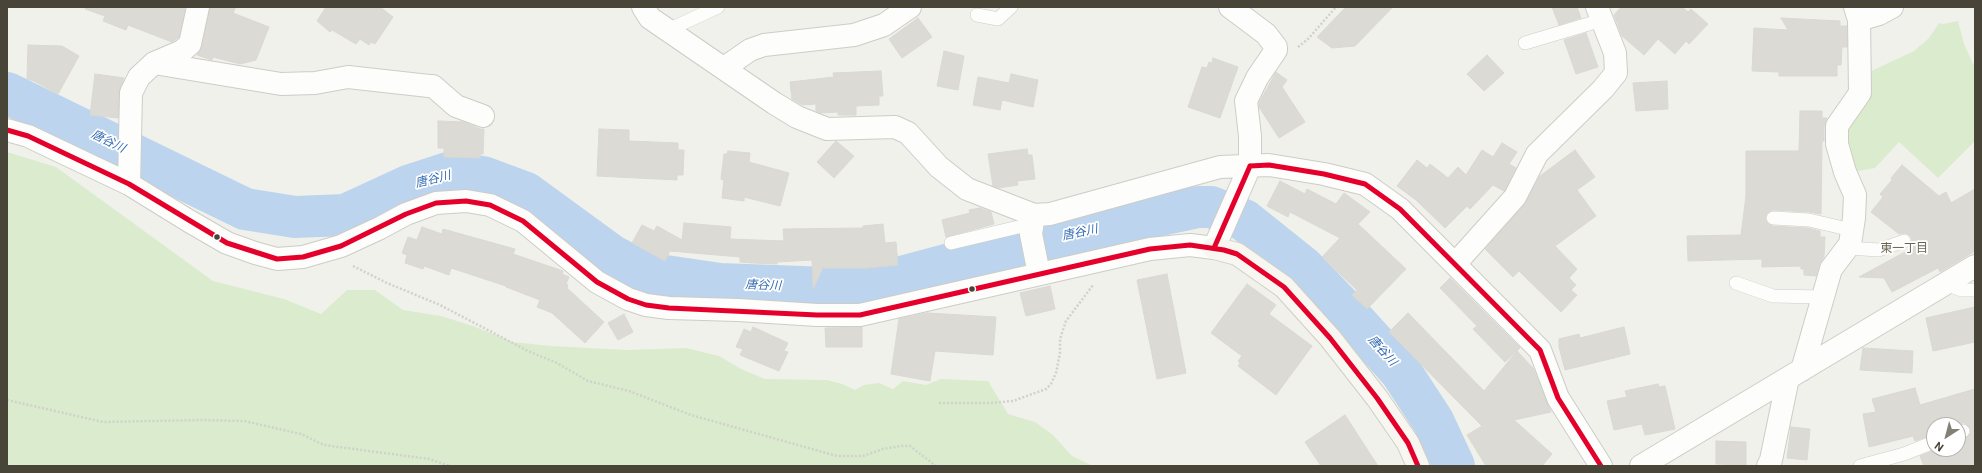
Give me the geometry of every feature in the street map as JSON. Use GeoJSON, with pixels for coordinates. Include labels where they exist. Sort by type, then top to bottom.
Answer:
{"type":"FeatureCollection","features":[{"type":"Feature","properties":{"kind":"street"},"geometry":{"type":"LineString","coordinates":[[129,184],[131,93],[139,78],[154,63],[182,51],[190,44],[198,7]]}},
{"type":"Feature","properties":{"kind":"street"},"geometry":{"type":"LineString","coordinates":[[643,7],[650,18],[774,103],[797,117],[827,129],[896,127],[908,134],[939,167],[967,189],[1032,225]]}},
{"type":"Feature","properties":{"kind":"street"},"geometry":{"type":"LineString","coordinates":[[724,68],[750,50],[764,45],[854,35],[884,25],[910,7]]}},
{"type":"Feature","properties":{"kind":"street"},"geometry":{"type":"LineString","coordinates":[[1218,239],[1238,197],[1250,166],[1250,136],[1246,101],[1257,78],[1276,50],[1276,47],[1266,34],[1230,7]]}},
{"type":"Feature","properties":{"kind":"street"},"geometry":{"type":"LineString","coordinates":[[1768,466],[1795,374],[1831,269],[1849,239],[1856,204],[1855,195],[1845,172],[1837,144],[1837,126],[1860,93],[1857,13],[1879,14],[1892,7]]}},
{"type":"Feature","properties":{"kind":"street"},"geometry":{"type":"LineString","coordinates":[[1455,264],[1515,197],[1538,154],[1603,89],[1616,73],[1615,54],[1599,14]]}},
{"type":"Feature","properties":{"kind":"street"},"geometry":{"type":"LineString","coordinates":[[154,63],[281,84],[315,83],[348,77],[433,86],[456,106],[483,116]]}},
{"type":"Feature","properties":{"kind":"street"},"geometry":{"type":"LineString","coordinates":[[7,130],[28,136],[129,184],[221,239],[255,253],[277,259],[303,257],[341,246],[406,214],[436,203],[466,201],[490,205],[523,221],[597,282],[628,299],[646,305],[669,308],[738,310],[817,315],[860,315],[1037,266],[1100,260],[1170,246],[1190,245],[1218,239]]}},
{"type":"Feature","properties":{"kind":"street"},"geometry":{"type":"LineString","coordinates":[[1032,225],[1050,214],[1220,166],[1269,165],[1324,174],[1365,184],[1400,209],[1540,350],[1558,398],[1601,466]]}},
{"type":"Feature","properties":{"kind":"street"},"geometry":{"type":"LineString","coordinates":[[1032,225],[1037,266]]}},
{"type":"Feature","properties":{"kind":"street"},"geometry":{"type":"LineString","coordinates":[[1218,239],[1284,287],[1330,338],[1377,398],[1408,443],[1418,466]]}},
{"type":"Feature","properties":{"kind":"street"},"geometry":{"type":"LineString","coordinates":[[1641,466],[1975,266]]}},
{"type":"Feature","properties":{"kind":"lane"},"geometry":{"type":"LineString","coordinates":[[668,30],[718,7]]}},
{"type":"Feature","properties":{"kind":"lane"},"geometry":{"type":"LineString","coordinates":[[977,15],[998,19],[1011,7]]}},
{"type":"Feature","properties":{"kind":"lane"},"geometry":{"type":"LineString","coordinates":[[1526,43],[1599,14]]}},
{"type":"Feature","properties":{"kind":"lane"},"geometry":{"type":"LineString","coordinates":[[1773,218],[1809,220],[1849,239],[1879,250],[1904,241]]}},
{"type":"Feature","properties":{"kind":"lane"},"geometry":{"type":"LineString","coordinates":[[951,243],[1032,225]]}},
{"type":"Feature","properties":{"kind":"lane"},"geometry":{"type":"LineString","coordinates":[[1736,283],[1773,296],[1822,297]]}},
{"type":"Feature","properties":{"kind":"lane"},"geometry":{"type":"LineString","coordinates":[[1945,284],[1962,290],[1975,290]]}},
{"type":"Feature","properties":{"kind":"lane"},"geometry":{"type":"LineString","coordinates":[[1860,466],[1904,454],[1926,445]]}},
{"type":"Feature","properties":{"kind":"path"},"geometry":{"type":"LineString","coordinates":[[1276,50],[1299,47],[1308,40],[1336,7]]}},
{"type":"Feature","properties":{"kind":"path"},"geometry":{"type":"LineString","coordinates":[[324,251],[387,283],[460,315],[528,350],[557,363],[588,381],[629,392],[691,415],[837,456],[863,456],[883,449],[910,446],[936,466]]}},
{"type":"Feature","properties":{"kind":"path"},"geometry":{"type":"LineString","coordinates":[[939,403],[990,403],[1013,401],[1046,389],[1051,384],[1056,373],[1062,330],[1066,321],[1090,291],[1095,280],[1100,260]]}},
{"type":"Feature","properties":{"kind":"path"},"geometry":{"type":"LineString","coordinates":[[7,400],[103,422],[201,420],[244,421],[301,434],[324,445],[429,459],[450,466]]}},
{"type":"Feature","properties":{"kind":"green space"},"geometry":{"type":"Polygon","coordinates":[[[1958,21],[1964,44],[1975,68],[1975,141],[1938,178],[1899,142],[1875,168],[1853,172],[1843,130],[1867,73],[1914,51],[1929,38],[1939,23],[1943,24],[1958,21]]]}},
{"type":"Feature","properties":{"kind":"green space"},"geometry":{"type":"Polygon","coordinates":[[[7,152],[56,167],[213,281],[284,299],[321,314],[347,290],[375,290],[403,310],[441,316],[473,326],[513,342],[551,346],[627,350],[686,348],[719,356],[741,369],[765,379],[827,380],[842,384],[855,390],[864,385],[879,383],[893,389],[903,381],[926,385],[941,379],[988,381],[1008,414],[1035,422],[1053,435],[1072,456],[1093,466],[7,466],[7,152]]]}},
{"type":"Feature","properties":{"kind":"building"},"geometry":{"type":"Polygon","coordinates":[[[86,7],[180,7],[185,9],[179,37],[172,42],[128,25],[126,30],[103,21],[105,16],[85,9],[86,7]]]}},
{"type":"Feature","properties":{"kind":"building"},"geometry":{"type":"Polygon","coordinates":[[[210,7],[236,7],[233,13],[269,27],[256,60],[240,64],[213,57],[212,60],[197,55],[202,47],[210,7]]]}},
{"type":"Feature","properties":{"kind":"building"},"geometry":{"type":"Polygon","coordinates":[[[326,7],[380,7],[393,17],[375,44],[371,42],[369,45],[360,39],[356,44],[332,30],[330,32],[317,21],[326,7]]]}},
{"type":"Feature","properties":{"kind":"building"},"geometry":{"type":"Polygon","coordinates":[[[1346,7],[1393,7],[1355,46],[1332,48],[1317,37],[1346,7]]]}},
{"type":"Feature","properties":{"kind":"building"},"geometry":{"type":"Polygon","coordinates":[[[1552,7],[1577,7],[1581,18],[1559,25],[1552,7]]]}},
{"type":"Feature","properties":{"kind":"building"},"geometry":{"type":"Polygon","coordinates":[[[1621,7],[1682,7],[1688,12],[1691,9],[1708,24],[1689,44],[1686,41],[1675,54],[1658,39],[1644,55],[1622,36],[1614,15],[1621,7]]]}},
{"type":"Feature","properties":{"kind":"building"},"geometry":{"type":"Polygon","coordinates":[[[918,18],[932,37],[902,58],[889,39],[918,18]]]}},
{"type":"Feature","properties":{"kind":"building"},"geometry":{"type":"Polygon","coordinates":[[[1781,18],[1840,21],[1840,26],[1847,26],[1847,47],[1842,47],[1841,65],[1837,65],[1837,76],[1779,76],[1779,72],[1752,71],[1754,28],[1788,30],[1781,18]]]}},
{"type":"Feature","properties":{"kind":"building"},"geometry":{"type":"Polygon","coordinates":[[[1586,33],[1598,67],[1576,74],[1564,40],[1586,33]]]}},
{"type":"Feature","properties":{"kind":"building"},"geometry":{"type":"Polygon","coordinates":[[[28,45],[62,46],[79,56],[58,94],[34,81],[27,79],[28,45]]]}},
{"type":"Feature","properties":{"kind":"building"},"geometry":{"type":"Polygon","coordinates":[[[944,51],[964,56],[958,90],[937,86],[944,51]]]}},
{"type":"Feature","properties":{"kind":"building"},"geometry":{"type":"Polygon","coordinates":[[[1487,55],[1504,73],[1484,91],[1467,74],[1487,55]]]}},
{"type":"Feature","properties":{"kind":"building"},"geometry":{"type":"Polygon","coordinates":[[[1213,58],[1238,67],[1220,118],[1188,107],[1202,67],[1207,68],[1209,62],[1212,63],[1213,58]]]}},
{"type":"Feature","properties":{"kind":"building"},"geometry":{"type":"Polygon","coordinates":[[[881,71],[883,96],[879,96],[879,105],[856,106],[856,115],[838,115],[838,112],[820,113],[816,111],[816,104],[802,105],[792,99],[790,82],[834,77],[833,73],[881,71]]]}},
{"type":"Feature","properties":{"kind":"building"},"geometry":{"type":"Polygon","coordinates":[[[1276,72],[1287,80],[1282,87],[1305,122],[1279,138],[1259,107],[1259,103],[1276,72]]]}},
{"type":"Feature","properties":{"kind":"building"},"geometry":{"type":"Polygon","coordinates":[[[95,74],[124,78],[119,92],[118,118],[90,115],[95,74]]]}},
{"type":"Feature","properties":{"kind":"building"},"geometry":{"type":"Polygon","coordinates":[[[1011,74],[1038,80],[1033,107],[1002,100],[1000,110],[973,105],[978,77],[1009,83],[1011,74]]]}},
{"type":"Feature","properties":{"kind":"building"},"geometry":{"type":"Polygon","coordinates":[[[1667,81],[1668,109],[1636,111],[1633,83],[1667,81]]]}},
{"type":"Feature","properties":{"kind":"building"},"geometry":{"type":"Polygon","coordinates":[[[1800,111],[1822,111],[1822,118],[1827,118],[1824,126],[1824,141],[1822,141],[1821,214],[1773,210],[1767,213],[1765,218],[1768,224],[1772,226],[1808,228],[1820,231],[1820,237],[1825,237],[1824,257],[1819,265],[1816,276],[1804,275],[1804,269],[1801,269],[1801,266],[1762,267],[1762,259],[1688,261],[1687,236],[1741,235],[1746,196],[1746,151],[1799,151],[1800,111]]]}},
{"type":"Feature","properties":{"kind":"building"},"geometry":{"type":"Polygon","coordinates":[[[438,121],[464,122],[480,129],[484,129],[483,154],[480,154],[480,158],[444,157],[444,148],[438,148],[438,121]]]}},
{"type":"Feature","properties":{"kind":"building"},"geometry":{"type":"Polygon","coordinates":[[[599,129],[629,130],[629,141],[678,143],[678,150],[684,150],[683,175],[677,175],[677,180],[597,176],[599,129]]]}},
{"type":"Feature","properties":{"kind":"building"},"geometry":{"type":"Polygon","coordinates":[[[836,141],[854,156],[834,178],[817,162],[836,141]]]}},
{"type":"Feature","properties":{"kind":"building"},"geometry":{"type":"Polygon","coordinates":[[[1502,143],[1517,152],[1509,164],[1516,168],[1505,190],[1504,191],[1493,185],[1470,209],[1467,206],[1445,228],[1416,200],[1397,186],[1417,160],[1427,168],[1430,164],[1448,178],[1458,167],[1466,175],[1482,150],[1493,157],[1502,143]]]}},
{"type":"Feature","properties":{"kind":"building"},"geometry":{"type":"Polygon","coordinates":[[[1027,149],[1028,155],[1032,155],[1035,179],[1017,181],[1018,185],[998,188],[993,186],[988,154],[1027,149]]]}},
{"type":"Feature","properties":{"kind":"building"},"geometry":{"type":"Polygon","coordinates":[[[1575,150],[1595,177],[1577,190],[1596,216],[1555,246],[1577,269],[1569,278],[1576,285],[1571,290],[1577,295],[1561,312],[1519,271],[1513,277],[1485,249],[1524,205],[1540,176],[1575,150]]]}},
{"type":"Feature","properties":{"kind":"building"},"geometry":{"type":"Polygon","coordinates":[[[728,151],[750,153],[749,162],[789,173],[780,206],[744,197],[744,201],[722,198],[724,180],[721,179],[724,154],[727,154],[728,151]]]}},
{"type":"Feature","properties":{"kind":"building"},"geometry":{"type":"Polygon","coordinates":[[[1902,165],[1939,196],[1946,192],[1951,203],[1975,189],[1975,251],[1940,272],[1938,268],[1892,292],[1884,278],[1859,277],[1914,247],[1911,244],[1912,239],[1909,235],[1905,233],[1899,234],[1871,212],[1883,197],[1880,194],[1902,165]]]}},
{"type":"Feature","properties":{"kind":"building"},"geometry":{"type":"Polygon","coordinates":[[[1280,181],[1305,194],[1307,189],[1336,204],[1344,193],[1370,212],[1358,224],[1406,269],[1367,309],[1352,295],[1357,290],[1322,257],[1340,238],[1290,212],[1288,217],[1267,206],[1280,181]]]}},
{"type":"Feature","properties":{"kind":"building"},"geometry":{"type":"Polygon","coordinates":[[[980,208],[991,212],[994,224],[946,237],[942,220],[970,213],[969,210],[980,208]]]}},
{"type":"Feature","properties":{"kind":"building"},"geometry":{"type":"Polygon","coordinates":[[[684,223],[731,227],[730,239],[784,241],[783,229],[863,228],[863,226],[883,224],[885,243],[896,242],[898,265],[867,268],[824,268],[824,266],[813,289],[812,260],[777,262],[777,264],[752,263],[740,262],[740,257],[670,251],[665,261],[632,243],[642,225],[654,231],[657,226],[682,240],[684,223]]]}},
{"type":"Feature","properties":{"kind":"building"},"geometry":{"type":"Polygon","coordinates":[[[422,227],[442,234],[443,229],[515,249],[513,254],[563,271],[562,274],[569,277],[566,284],[568,285],[567,288],[604,322],[585,343],[552,313],[537,307],[540,300],[506,286],[451,268],[449,275],[424,266],[423,269],[405,263],[407,255],[402,253],[408,237],[417,240],[422,227]]]}},
{"type":"Feature","properties":{"kind":"building"},"geometry":{"type":"Polygon","coordinates":[[[1167,274],[1186,373],[1157,379],[1137,280],[1167,274]]]}},
{"type":"Feature","properties":{"kind":"building"},"geometry":{"type":"Polygon","coordinates":[[[1450,278],[1520,348],[1505,362],[1473,329],[1477,326],[1440,288],[1450,278]]]}},
{"type":"Feature","properties":{"kind":"building"},"geometry":{"type":"Polygon","coordinates":[[[1247,284],[1276,305],[1269,314],[1312,346],[1276,395],[1238,366],[1240,363],[1238,361],[1242,356],[1211,333],[1247,284]]]}},
{"type":"Feature","properties":{"kind":"building"},"geometry":{"type":"Polygon","coordinates":[[[1050,286],[1055,309],[1026,316],[1020,293],[1050,286]]]}},
{"type":"Feature","properties":{"kind":"building"},"geometry":{"type":"Polygon","coordinates":[[[1975,307],[1975,342],[1933,351],[1926,318],[1975,307]]]}},
{"type":"Feature","properties":{"kind":"building"},"geometry":{"type":"Polygon","coordinates":[[[927,313],[996,317],[993,355],[935,351],[930,381],[891,374],[899,319],[927,313]]]}},
{"type":"Feature","properties":{"kind":"building"},"geometry":{"type":"Polygon","coordinates":[[[1408,313],[1484,391],[1517,351],[1533,368],[1551,412],[1514,420],[1552,454],[1542,466],[1486,466],[1467,435],[1482,426],[1389,332],[1408,313]]]}},
{"type":"Feature","properties":{"kind":"building"},"geometry":{"type":"Polygon","coordinates":[[[624,314],[633,332],[618,340],[608,323],[624,314]]]}},
{"type":"Feature","properties":{"kind":"building"},"geometry":{"type":"Polygon","coordinates":[[[753,327],[788,343],[784,351],[788,352],[779,371],[740,355],[743,349],[736,347],[744,329],[751,332],[753,327]]]}},
{"type":"Feature","properties":{"kind":"building"},"geometry":{"type":"Polygon","coordinates":[[[862,327],[862,347],[826,347],[825,328],[862,327]]]}},
{"type":"Feature","properties":{"kind":"building"},"geometry":{"type":"Polygon","coordinates":[[[1624,327],[1630,354],[1565,370],[1559,347],[1559,339],[1579,334],[1580,338],[1624,327]]]}},
{"type":"Feature","properties":{"kind":"building"},"geometry":{"type":"Polygon","coordinates":[[[1863,348],[1913,351],[1912,373],[1860,370],[1863,348]]]}},
{"type":"Feature","properties":{"kind":"building"},"geometry":{"type":"Polygon","coordinates":[[[1658,384],[1659,387],[1665,386],[1675,429],[1645,435],[1642,424],[1614,430],[1607,401],[1627,397],[1625,391],[1658,384]]]}},
{"type":"Feature","properties":{"kind":"building"},"geometry":{"type":"Polygon","coordinates":[[[1915,388],[1920,405],[1975,389],[1975,466],[1924,466],[1920,456],[1926,454],[1926,457],[1966,457],[1966,438],[1971,433],[1970,428],[1966,424],[1966,417],[1926,417],[1926,437],[1915,441],[1913,436],[1869,447],[1863,414],[1876,412],[1872,399],[1915,388]]]}},
{"type":"Feature","properties":{"kind":"building"},"geometry":{"type":"Polygon","coordinates":[[[1345,415],[1378,466],[1321,466],[1305,442],[1345,415]]]}},
{"type":"Feature","properties":{"kind":"building"},"geometry":{"type":"Polygon","coordinates":[[[1791,427],[1810,429],[1807,460],[1787,458],[1791,427]]]}},
{"type":"Feature","properties":{"kind":"building"},"geometry":{"type":"Polygon","coordinates":[[[1716,441],[1746,442],[1746,465],[1716,464],[1716,441]]]}},
{"type":"Feature","properties":{"kind":"waterway","name":"唐谷川"},"geometry":{"type":"LineString","coordinates":[[7,93],[245,209],[295,217],[345,215],[408,186],[448,173],[483,177],[526,193],[611,255],[645,273],[720,284],[856,289],[1021,245],[1198,207],[1211,207],[1244,220],[1304,268],[1353,319],[1401,372],[1433,421],[1454,466]]}},
{"type":"Feature","properties":{"kind":"transit line"},"geometry":{"type":"LineString","coordinates":[[7,130],[28,136],[129,184],[227,243],[277,259],[303,257],[341,246],[406,214],[436,203],[466,201],[490,205],[523,221],[597,282],[628,299],[646,305],[669,308],[817,315],[860,315],[1150,249],[1190,245],[1224,250],[1237,254],[1284,287],[1330,338],[1377,398],[1408,443],[1418,466]]}},
{"type":"Feature","properties":{"kind":"transit line"},"geometry":{"type":"LineString","coordinates":[[1250,166],[1269,165],[1324,174],[1365,184],[1400,209],[1540,350],[1558,398],[1601,466]]}},
{"type":"Feature","properties":{"kind":"transit line"},"geometry":{"type":"LineString","coordinates":[[1214,248],[1250,166]]}},
{"type":"Feature","properties":{"kind":"district","name":"東一丁目"},"geometry":{"type":"Point","coordinates":[1904,249]}}]}
